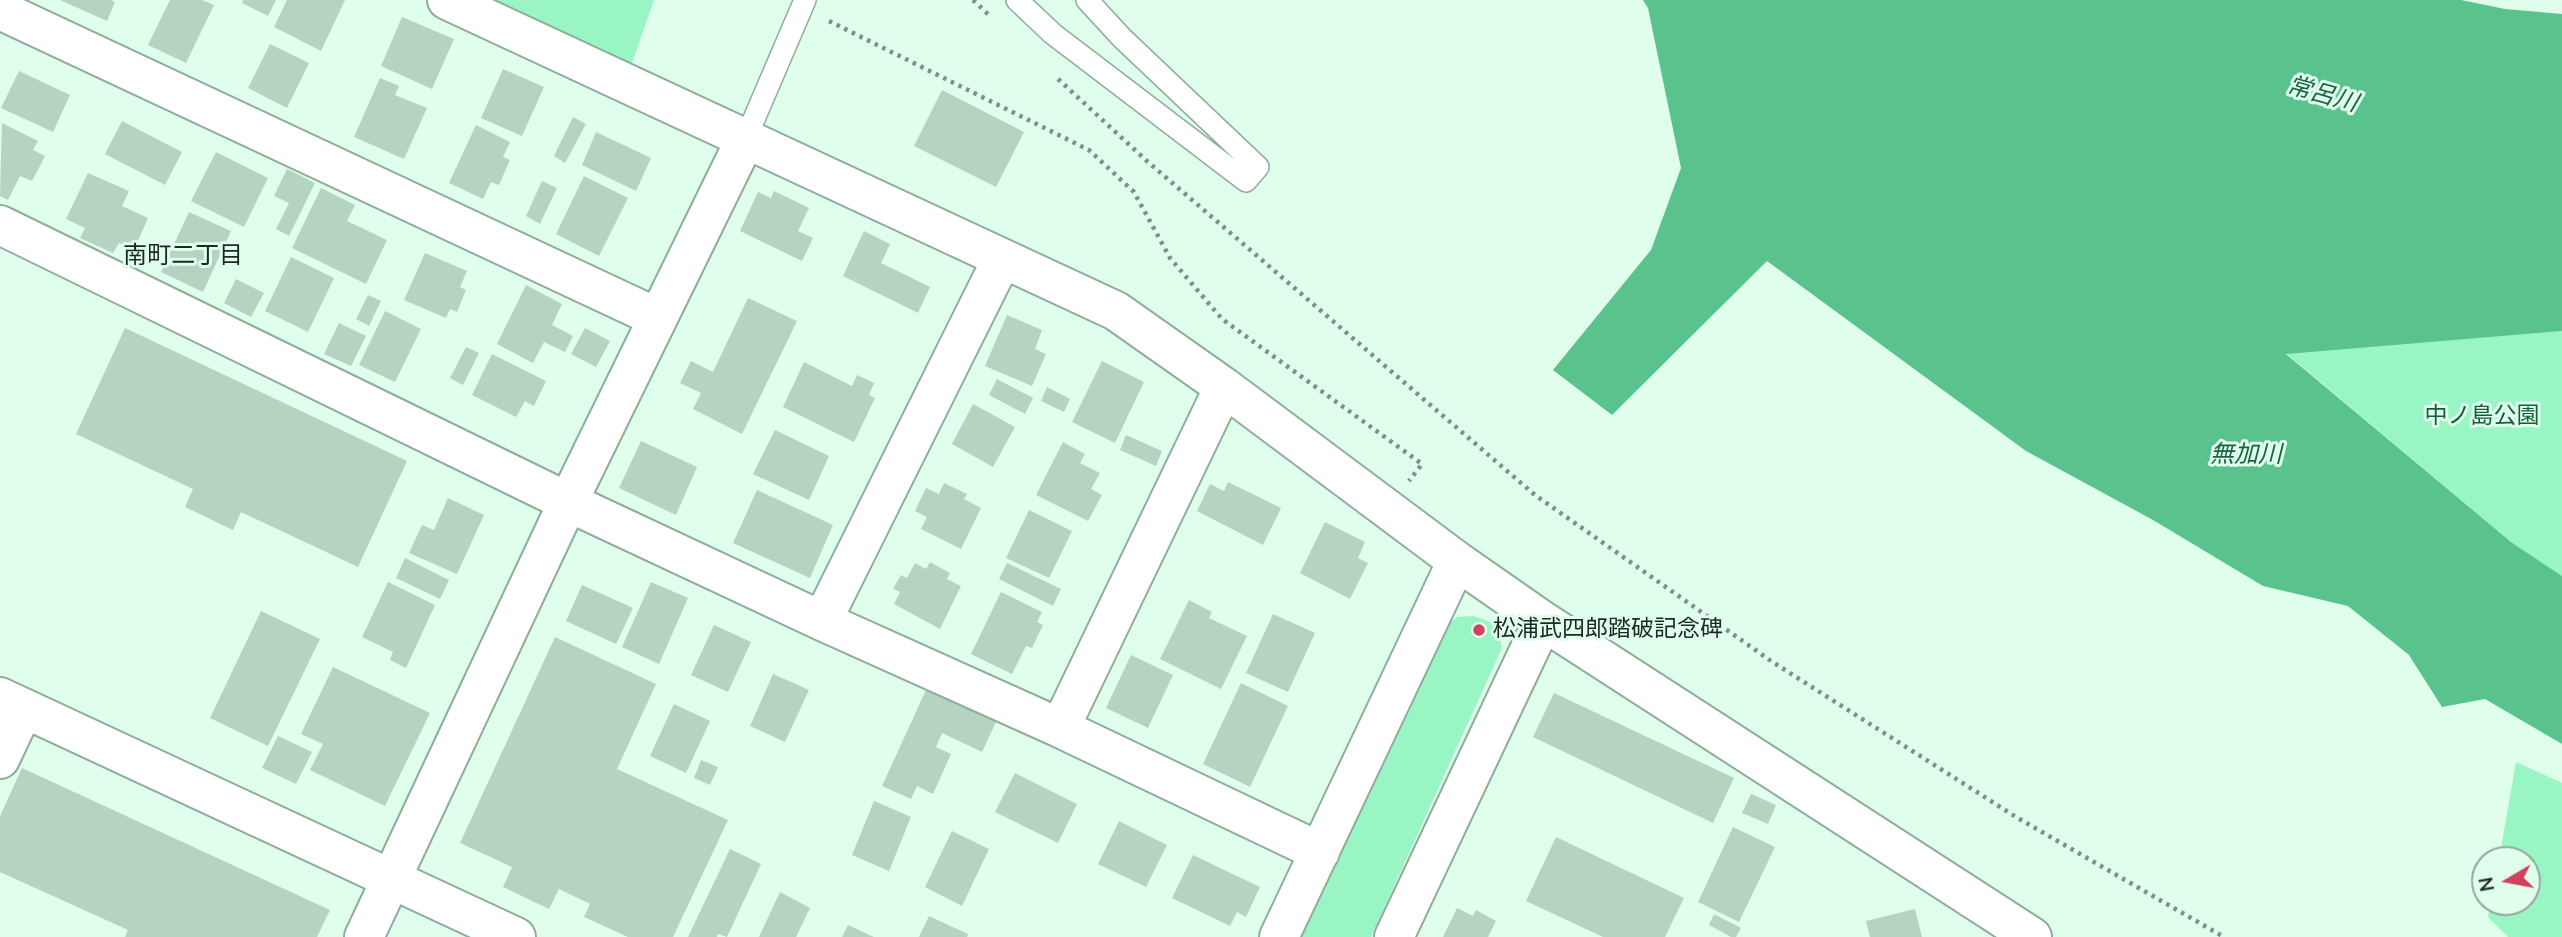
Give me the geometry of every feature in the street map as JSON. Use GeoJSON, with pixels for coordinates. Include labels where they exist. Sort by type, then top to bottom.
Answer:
{"type":"FeatureCollection","features":[{"type":"Feature","properties":{"kind":"street"},"geometry":{"type":"LineString","coordinates":[[447,0],[1116,312],[1224,387],[1457,561],[1543,621],[2032,937]]}},
{"type":"Feature","properties":{"kind":"street"},"geometry":{"type":"LineString","coordinates":[[0,10],[658,318]]}},
{"type":"Feature","properties":{"kind":"street"},"geometry":{"type":"LineString","coordinates":[[364,937],[568,502],[745,140]]}},
{"type":"Feature","properties":{"kind":"street"},"geometry":{"type":"LineString","coordinates":[[0,225],[568,502],[822,621],[1060,728],[1320,852]]}},
{"type":"Feature","properties":{"kind":"street"},"geometry":{"type":"LineString","coordinates":[[822,621],[1002,259]]}},
{"type":"Feature","properties":{"kind":"street"},"geometry":{"type":"LineString","coordinates":[[1060,728],[1224,387]]}},
{"type":"Feature","properties":{"kind":"street"},"geometry":{"type":"LineString","coordinates":[[1279,937],[1457,561]]}},
{"type":"Feature","properties":{"kind":"street"},"geometry":{"type":"LineString","coordinates":[[1394,937],[1543,621]]}},
{"type":"Feature","properties":{"kind":"street"},"geometry":{"type":"LineString","coordinates":[[0,759],[12,702],[516,937]]}},
{"type":"Feature","properties":{"kind":"lane"},"geometry":{"type":"LineString","coordinates":[[1017,0],[1053,34],[1246,181],[1258,167],[1122,38],[1087,0]]}},
{"type":"Feature","properties":{"kind":"lane"},"geometry":{"type":"LineString","coordinates":[[745,140],[803,4]]}},
{"type":"Feature","properties":{"kind":"path"},"geometry":{"type":"LineString","coordinates":[[973,0],[992,18]]}},
{"type":"Feature","properties":{"kind":"path"},"geometry":{"type":"LineString","coordinates":[[803,4],[1089,150],[1134,192],[1170,258],[1222,319],[1422,464],[1389,510]]}},
{"type":"Feature","properties":{"kind":"path"},"geometry":{"type":"LineString","coordinates":[[1051,72],[1158,171],[1535,495],[1783,668],[2016,817],[2224,937]]}},
{"type":"Feature","properties":{"kind":"green space"},"geometry":{"type":"Polygon","coordinates":[[[447,0],[654,0],[625,83],[447,0]]]}},
{"type":"Feature","properties":{"kind":"green space","name":"中ノ島公園"},"geometry":{"type":"Polygon","coordinates":[[[2562,331],[2562,576],[2511,542],[2286,353],[2562,331]]]}},
{"type":"Feature","properties":{"kind":"green space"},"geometry":{"type":"Polygon","coordinates":[[[1472,616],[1494,626],[1502,648],[1371,937],[1294,937],[1442,628],[1457,617],[1472,616]]]}},
{"type":"Feature","properties":{"kind":"green space"},"geometry":{"type":"Polygon","coordinates":[[[2516,762],[2562,783],[2562,937],[2508,937],[2488,917],[2541,916],[2541,846],[2501,846],[2516,762]]]}},
{"type":"Feature","properties":{"kind":"water"},"geometry":{"type":"Polygon","coordinates":[[[1643,0],[2461,0],[2505,9],[2562,14],[2562,331],[2286,354],[2511,542],[2562,576],[2562,744],[2485,699],[2442,707],[2409,655],[2348,606],[2263,586],[2153,520],[2026,451],[1767,261],[1612,415],[1553,370],[1651,250],[1681,168],[1648,8],[1643,0]]]}},
{"type":"Feature","properties":{"kind":"building"},"geometry":{"type":"Polygon","coordinates":[[[60,0],[111,0],[115,2],[107,21],[60,0]]]}},
{"type":"Feature","properties":{"kind":"building"},"geometry":{"type":"Polygon","coordinates":[[[170,0],[202,0],[214,5],[186,63],[148,45],[170,0]]]}},
{"type":"Feature","properties":{"kind":"building"},"geometry":{"type":"Polygon","coordinates":[[[243,0],[276,0],[268,16],[242,3],[243,0]]]}},
{"type":"Feature","properties":{"kind":"building"},"geometry":{"type":"Polygon","coordinates":[[[287,0],[345,0],[321,51],[274,27],[287,0]]]}},
{"type":"Feature","properties":{"kind":"building"},"geometry":{"type":"Polygon","coordinates":[[[402,17],[454,39],[432,89],[381,66],[402,17]]]}},
{"type":"Feature","properties":{"kind":"building"},"geometry":{"type":"Polygon","coordinates":[[[270,44],[309,63],[287,108],[248,88],[270,44]]]}},
{"type":"Feature","properties":{"kind":"building"},"geometry":{"type":"Polygon","coordinates":[[[503,69],[544,87],[522,136],[481,118],[503,69]]]}},
{"type":"Feature","properties":{"kind":"building"},"geometry":{"type":"Polygon","coordinates":[[[19,71],[70,95],[53,132],[1,108],[19,71]]]}},
{"type":"Feature","properties":{"kind":"building"},"geometry":{"type":"Polygon","coordinates":[[[380,78],[399,86],[395,95],[427,108],[404,159],[354,137],[380,78]]]}},
{"type":"Feature","properties":{"kind":"building"},"geometry":{"type":"Polygon","coordinates":[[[942,90],[1024,132],[996,187],[914,146],[942,90]]]}},
{"type":"Feature","properties":{"kind":"building"},"geometry":{"type":"Polygon","coordinates":[[[573,117],[586,124],[565,163],[554,156],[573,117]]]}},
{"type":"Feature","properties":{"kind":"building"},"geometry":{"type":"Polygon","coordinates":[[[122,121],[182,152],[165,185],[105,154],[122,121]]]}},
{"type":"Feature","properties":{"kind":"building"},"geometry":{"type":"Polygon","coordinates":[[[2,123],[38,141],[33,150],[45,156],[32,181],[20,176],[8,200],[0,196],[2,123]]]}},
{"type":"Feature","properties":{"kind":"building"},"geometry":{"type":"Polygon","coordinates":[[[476,125],[510,142],[503,157],[510,160],[499,185],[491,182],[483,199],[449,183],[476,125]]]}},
{"type":"Feature","properties":{"kind":"building"},"geometry":{"type":"Polygon","coordinates":[[[596,132],[651,158],[636,191],[582,165],[596,132]]]}},
{"type":"Feature","properties":{"kind":"building"},"geometry":{"type":"Polygon","coordinates":[[[216,152],[268,178],[244,227],[191,201],[216,152]]]}},
{"type":"Feature","properties":{"kind":"building"},"geometry":{"type":"Polygon","coordinates":[[[287,169],[315,183],[289,236],[276,229],[289,203],[274,196],[287,169]]]}},
{"type":"Feature","properties":{"kind":"building"},"geometry":{"type":"Polygon","coordinates":[[[88,173],[129,191],[122,206],[148,218],[134,250],[119,243],[113,253],[80,238],[85,228],[66,219],[88,173]]]}},
{"type":"Feature","properties":{"kind":"building"},"geometry":{"type":"Polygon","coordinates":[[[584,176],[628,198],[599,256],[556,234],[584,176]]]}},
{"type":"Feature","properties":{"kind":"building"},"geometry":{"type":"Polygon","coordinates":[[[542,181],[557,188],[540,224],[526,216],[542,181]]]}},
{"type":"Feature","properties":{"kind":"building"},"geometry":{"type":"Polygon","coordinates":[[[321,188],[355,205],[347,221],[387,240],[366,284],[292,248],[321,188]]]}},
{"type":"Feature","properties":{"kind":"building"},"geometry":{"type":"Polygon","coordinates":[[[774,191],[809,208],[798,231],[813,238],[802,261],[740,231],[758,192],[771,198],[774,191]]]}},
{"type":"Feature","properties":{"kind":"building"},"geometry":{"type":"Polygon","coordinates":[[[189,212],[231,231],[203,292],[161,272],[189,212]]]}},
{"type":"Feature","properties":{"kind":"building"},"geometry":{"type":"Polygon","coordinates":[[[864,231],[890,244],[881,263],[930,287],[918,313],[843,276],[864,231]]]}},
{"type":"Feature","properties":{"kind":"building"},"geometry":{"type":"Polygon","coordinates":[[[425,253],[467,271],[460,287],[466,290],[457,312],[450,309],[446,318],[404,300],[425,253]]]}},
{"type":"Feature","properties":{"kind":"building"},"geometry":{"type":"Polygon","coordinates":[[[291,257],[334,278],[308,332],[265,311],[291,257]]]}},
{"type":"Feature","properties":{"kind":"building"},"geometry":{"type":"Polygon","coordinates":[[[236,279],[264,293],[251,317],[224,303],[236,279]]]}},
{"type":"Feature","properties":{"kind":"building"},"geometry":{"type":"Polygon","coordinates":[[[526,285],[562,304],[552,325],[573,336],[565,352],[544,342],[533,363],[497,344],[526,285]]]}},
{"type":"Feature","properties":{"kind":"building"},"geometry":{"type":"Polygon","coordinates":[[[368,295],[381,301],[369,326],[356,319],[368,295]]]}},
{"type":"Feature","properties":{"kind":"building"},"geometry":{"type":"Polygon","coordinates":[[[748,298],[797,321],[742,434],[693,409],[701,393],[680,383],[691,361],[713,372],[748,298]]]}},
{"type":"Feature","properties":{"kind":"building"},"geometry":{"type":"Polygon","coordinates":[[[385,311],[421,329],[395,382],[359,365],[385,311]]]}},
{"type":"Feature","properties":{"kind":"building"},"geometry":{"type":"Polygon","coordinates":[[[1007,315],[1042,330],[1035,349],[1046,354],[1032,386],[985,366],[1007,315]]]}},
{"type":"Feature","properties":{"kind":"building"},"geometry":{"type":"Polygon","coordinates":[[[339,323],[366,336],[351,366],[324,354],[339,323]]]}},
{"type":"Feature","properties":{"kind":"building"},"geometry":{"type":"Polygon","coordinates":[[[125,328],[407,461],[358,567],[241,512],[233,530],[185,507],[193,489],[76,434],[125,328]]]}},
{"type":"Feature","properties":{"kind":"building"},"geometry":{"type":"Polygon","coordinates":[[[585,328],[610,341],[596,367],[571,354],[585,328]]]}},
{"type":"Feature","properties":{"kind":"building"},"geometry":{"type":"Polygon","coordinates":[[[466,347],[479,353],[463,385],[450,378],[466,347]]]}},
{"type":"Feature","properties":{"kind":"building"},"geometry":{"type":"Polygon","coordinates":[[[492,354],[546,381],[534,406],[525,401],[516,417],[472,395],[492,354]]]}},
{"type":"Feature","properties":{"kind":"building"},"geometry":{"type":"Polygon","coordinates":[[[1102,361],[1144,382],[1115,443],[1072,422],[1102,361]]]}},
{"type":"Feature","properties":{"kind":"building"},"geometry":{"type":"Polygon","coordinates":[[[804,362],[852,386],[857,375],[874,383],[869,395],[875,398],[854,442],[783,407],[804,362]]]}},
{"type":"Feature","properties":{"kind":"building"},"geometry":{"type":"Polygon","coordinates":[[[997,379],[1033,398],[1025,414],[989,395],[997,379]]]}},
{"type":"Feature","properties":{"kind":"building"},"geometry":{"type":"Polygon","coordinates":[[[1047,387],[1070,399],[1064,412],[1041,401],[1047,387]]]}},
{"type":"Feature","properties":{"kind":"building"},"geometry":{"type":"Polygon","coordinates":[[[973,404],[1015,427],[993,467],[952,444],[973,404]]]}},
{"type":"Feature","properties":{"kind":"building"},"geometry":{"type":"Polygon","coordinates":[[[775,430],[829,456],[809,500],[753,474],[775,430]]]}},
{"type":"Feature","properties":{"kind":"building"},"geometry":{"type":"Polygon","coordinates":[[[1126,435],[1162,451],[1156,466],[1120,450],[1126,435]]]}},
{"type":"Feature","properties":{"kind":"building"},"geometry":{"type":"Polygon","coordinates":[[[641,441],[697,467],[676,515],[619,488],[641,441]]]}},
{"type":"Feature","properties":{"kind":"building"},"geometry":{"type":"Polygon","coordinates":[[[1063,442],[1085,454],[1080,463],[1100,473],[1091,489],[1102,495],[1088,521],[1036,495],[1063,442]]]}},
{"type":"Feature","properties":{"kind":"building"},"geometry":{"type":"Polygon","coordinates":[[[1228,482],[1281,508],[1263,545],[1197,511],[1210,484],[1224,491],[1228,482]]]}},
{"type":"Feature","properties":{"kind":"building"},"geometry":{"type":"Polygon","coordinates":[[[944,483],[967,494],[964,499],[981,508],[961,549],[921,529],[927,517],[915,511],[926,488],[939,494],[944,483]]]}},
{"type":"Feature","properties":{"kind":"building"},"geometry":{"type":"Polygon","coordinates":[[[757,490],[833,525],[810,578],[733,543],[757,490]]]}},
{"type":"Feature","properties":{"kind":"building"},"geometry":{"type":"Polygon","coordinates":[[[448,498],[484,515],[457,574],[409,553],[422,525],[434,530],[448,498]]]}},
{"type":"Feature","properties":{"kind":"building"},"geometry":{"type":"Polygon","coordinates":[[[1029,510],[1072,531],[1049,578],[1006,558],[1029,510]]]}},
{"type":"Feature","properties":{"kind":"building"},"geometry":{"type":"Polygon","coordinates":[[[1325,522],[1365,542],[1358,558],[1368,563],[1350,599],[1300,573],[1325,522]]]}},
{"type":"Feature","properties":{"kind":"building"},"geometry":{"type":"Polygon","coordinates":[[[405,558],[449,580],[440,599],[396,578],[405,558]]]}},
{"type":"Feature","properties":{"kind":"building"},"geometry":{"type":"Polygon","coordinates":[[[930,562],[950,573],[947,579],[961,586],[940,629],[894,604],[900,592],[893,589],[901,575],[907,578],[915,563],[926,569],[930,562]]]}},
{"type":"Feature","properties":{"kind":"building"},"geometry":{"type":"Polygon","coordinates":[[[1007,563],[1061,589],[1053,606],[999,579],[1007,563]]]}},
{"type":"Feature","properties":{"kind":"building"},"geometry":{"type":"Polygon","coordinates":[[[388,582],[435,605],[406,668],[390,660],[393,652],[362,637],[388,582]]]}},
{"type":"Feature","properties":{"kind":"building"},"geometry":{"type":"Polygon","coordinates":[[[651,582],[688,598],[659,664],[622,647],[651,582]]]}},
{"type":"Feature","properties":{"kind":"building"},"geometry":{"type":"Polygon","coordinates":[[[582,585],[633,608],[616,644],[566,621],[582,585]]]}},
{"type":"Feature","properties":{"kind":"building"},"geometry":{"type":"Polygon","coordinates":[[[1001,592],[1042,612],[1037,622],[1043,625],[1032,648],[1026,646],[1012,674],[971,654],[1001,592]]]}},
{"type":"Feature","properties":{"kind":"building"},"geometry":{"type":"Polygon","coordinates":[[[1189,600],[1212,612],[1209,618],[1247,636],[1221,689],[1160,659],[1189,600]]]}},
{"type":"Feature","properties":{"kind":"building"},"geometry":{"type":"Polygon","coordinates":[[[261,611],[320,639],[268,746],[210,718],[261,611]]]}},
{"type":"Feature","properties":{"kind":"building"},"geometry":{"type":"Polygon","coordinates":[[[1273,614],[1315,633],[1288,692],[1246,673],[1273,614]]]}},
{"type":"Feature","properties":{"kind":"building"},"geometry":{"type":"Polygon","coordinates":[[[714,625],[751,642],[728,692],[691,675],[714,625]]]}},
{"type":"Feature","properties":{"kind":"building"},"geometry":{"type":"Polygon","coordinates":[[[555,637],[656,684],[617,769],[728,820],[673,937],[628,937],[584,917],[590,904],[559,889],[549,909],[503,887],[512,867],[460,843],[555,637]]]}},
{"type":"Feature","properties":{"kind":"building"},"geometry":{"type":"Polygon","coordinates":[[[1131,655],[1173,675],[1148,728],[1106,708],[1131,655]]]}},
{"type":"Feature","properties":{"kind":"building"},"geometry":{"type":"Polygon","coordinates":[[[333,667],[430,713],[385,806],[310,770],[323,744],[301,734],[333,667]]]}},
{"type":"Feature","properties":{"kind":"building"},"geometry":{"type":"Polygon","coordinates":[[[773,674],[809,690],[785,742],[750,726],[773,674]]]}},
{"type":"Feature","properties":{"kind":"building"},"geometry":{"type":"Polygon","coordinates":[[[1241,683],[1288,706],[1250,787],[1203,764],[1241,683]]]}},
{"type":"Feature","properties":{"kind":"building"},"geometry":{"type":"Polygon","coordinates":[[[926,690],[996,722],[982,752],[942,733],[936,747],[951,754],[933,794],[917,786],[911,799],[882,786],[926,690]]]}},
{"type":"Feature","properties":{"kind":"building"},"geometry":{"type":"Polygon","coordinates":[[[1554,693],[1734,778],[1713,823],[1533,737],[1554,693]]]}},
{"type":"Feature","properties":{"kind":"building"},"geometry":{"type":"Polygon","coordinates":[[[674,704],[710,721],[686,773],[650,756],[674,704]]]}},
{"type":"Feature","properties":{"kind":"building"},"geometry":{"type":"Polygon","coordinates":[[[278,736],[312,752],[296,784],[262,768],[278,736]]]}},
{"type":"Feature","properties":{"kind":"building"},"geometry":{"type":"Polygon","coordinates":[[[701,760],[718,767],[710,785],[694,778],[701,760]]]}},
{"type":"Feature","properties":{"kind":"building"},"geometry":{"type":"Polygon","coordinates":[[[22,768],[330,910],[317,937],[125,937],[128,930],[0,872],[0,816],[22,768]]]}},
{"type":"Feature","properties":{"kind":"building"},"geometry":{"type":"Polygon","coordinates":[[[1015,773],[1077,804],[1058,843],[995,812],[1015,773]]]}},
{"type":"Feature","properties":{"kind":"building"},"geometry":{"type":"Polygon","coordinates":[[[1751,794],[1776,805],[1768,824],[1742,813],[1751,794]]]}},
{"type":"Feature","properties":{"kind":"building"},"geometry":{"type":"Polygon","coordinates":[[[874,801],[911,817],[889,871],[852,855],[874,801]]]}},
{"type":"Feature","properties":{"kind":"building"},"geometry":{"type":"Polygon","coordinates":[[[1119,821],[1167,845],[1146,887],[1098,864],[1119,821]]]}},
{"type":"Feature","properties":{"kind":"building"},"geometry":{"type":"Polygon","coordinates":[[[1733,827],[1775,847],[1739,922],[1698,902],[1733,827]]]}},
{"type":"Feature","properties":{"kind":"building"},"geometry":{"type":"Polygon","coordinates":[[[952,831],[989,849],[962,906],[925,887],[952,831]]]}},
{"type":"Feature","properties":{"kind":"building"},"geometry":{"type":"Polygon","coordinates":[[[1556,837],[1684,898],[1665,937],[1603,937],[1526,901],[1556,837]]]}},
{"type":"Feature","properties":{"kind":"building"},"geometry":{"type":"Polygon","coordinates":[[[730,849],[761,864],[727,937],[718,934],[717,937],[688,937],[730,849]]]}},
{"type":"Feature","properties":{"kind":"building"},"geometry":{"type":"Polygon","coordinates":[[[1193,855],[1260,887],[1246,917],[1237,912],[1230,926],[1172,898],[1193,855]]]}},
{"type":"Feature","properties":{"kind":"building"},"geometry":{"type":"Polygon","coordinates":[[[780,892],[810,908],[796,937],[759,937],[780,892]]]}},
{"type":"Feature","properties":{"kind":"building"},"geometry":{"type":"Polygon","coordinates":[[[1457,908],[1473,916],[1476,910],[1496,921],[1488,937],[1443,937],[1457,908]]]}},
{"type":"Feature","properties":{"kind":"building"},"geometry":{"type":"Polygon","coordinates":[[[1915,909],[1922,937],[1870,937],[1866,921],[1915,909]]]}},
{"type":"Feature","properties":{"kind":"building"},"geometry":{"type":"Polygon","coordinates":[[[1714,914],[1741,928],[1736,937],[1709,925],[1714,914]]]}},
{"type":"Feature","properties":{"kind":"building"},"geometry":{"type":"Polygon","coordinates":[[[929,916],[968,934],[967,937],[919,937],[929,916]]]}},
{"type":"Feature","properties":{"kind":"building"},"geometry":{"type":"Polygon","coordinates":[[[848,925],[874,937],[842,937],[848,925]]]}},
{"type":"Feature","properties":{"kind":"place","name":"松浦武四郎踏破記念碑"},"geometry":{"type":"Point","coordinates":[1479,630]}},
{"type":"Feature","properties":{"kind":"district","name":"南町二丁目"},"geometry":{"type":"Point","coordinates":[183,257]}},
{"type":"Feature","properties":{"kind":"water label","name":"常呂川"},"geometry":{"type":"Point","coordinates":[2322,96]}},
{"type":"Feature","properties":{"kind":"water label","name":"無加川"},"geometry":{"type":"Point","coordinates":[2246,456]}}]}
